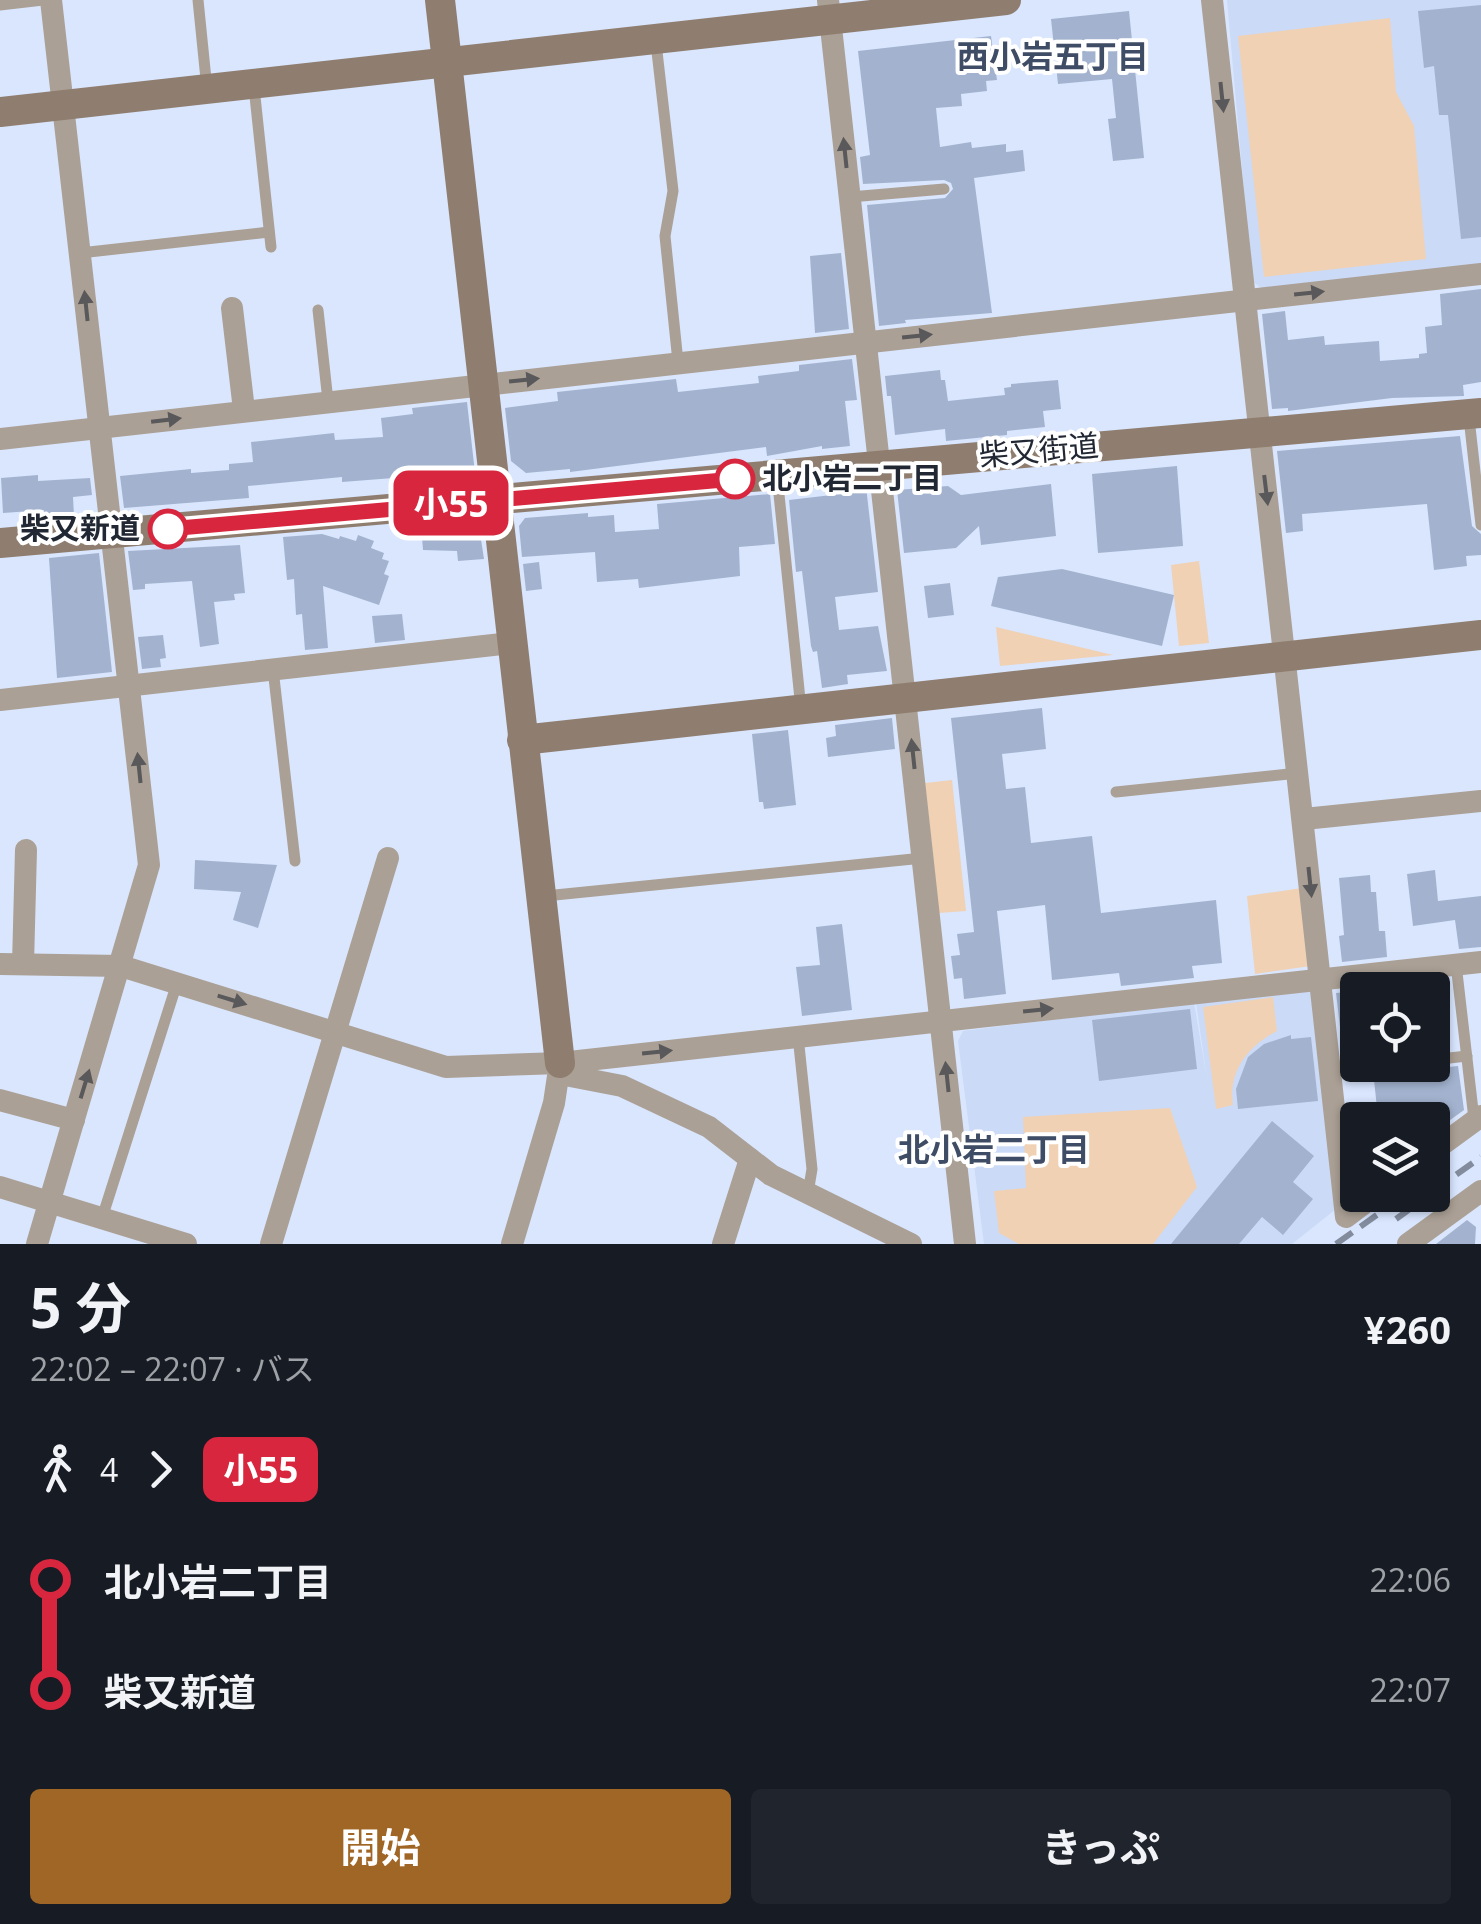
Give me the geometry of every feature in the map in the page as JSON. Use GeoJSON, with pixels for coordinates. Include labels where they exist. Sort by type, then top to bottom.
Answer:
{"type":"FeatureCollection","features":[{"type":"Feature","properties":{"kind":"street"},"geometry":{"type":"LineString","coordinates":[[37,1244],[149,865],[51,0]]}},
{"type":"Feature","properties":{"kind":"street"},"geometry":{"type":"LineString","coordinates":[[440,0],[560,1075],[512,1244]]}},
{"type":"Feature","properties":{"kind":"street"},"geometry":{"type":"LineString","coordinates":[[0,112],[656,38],[829,10],[1006,0]]}},
{"type":"Feature","properties":{"kind":"street"},"geometry":{"type":"LineString","coordinates":[[1212,0],[1340,1163]]}},
{"type":"Feature","properties":{"kind":"street"},"geometry":{"type":"LineString","coordinates":[[829,10],[965,1244]]}},
{"type":"Feature","properties":{"kind":"street"},"geometry":{"type":"LineString","coordinates":[[0,439],[1481,274]]}},
{"type":"Feature","properties":{"kind":"street"},"geometry":{"type":"LineString","coordinates":[[232,308],[244,410]]}},
{"type":"Feature","properties":{"kind":"street","name":"柴又街道"},"geometry":{"type":"LineString","coordinates":[[0,543],[1475,413]]}},
{"type":"Feature","properties":{"kind":"street"},"geometry":{"type":"LineString","coordinates":[[522,740],[1481,634]]}},
{"type":"Feature","properties":{"kind":"street"},"geometry":{"type":"LineString","coordinates":[[0,700],[511,642]]}},
{"type":"Feature","properties":{"kind":"street"},"geometry":{"type":"LineString","coordinates":[[1304,820],[1481,800]]}},
{"type":"Feature","properties":{"kind":"street"},"geometry":{"type":"LineString","coordinates":[[26,850],[12,964],[121,966],[456,1068],[560,1075],[622,1086],[709,1127],[771,1174],[911,1244]]}},
{"type":"Feature","properties":{"kind":"street"},"geometry":{"type":"LineString","coordinates":[[271,1244],[388,858]]}},
{"type":"Feature","properties":{"kind":"street"},"geometry":{"type":"LineString","coordinates":[[560,1075],[798,1036],[1481,962]]}},
{"type":"Feature","properties":{"kind":"street"},"geometry":{"type":"LineString","coordinates":[[0,1100],[74,1120]]}},
{"type":"Feature","properties":{"kind":"street"},"geometry":{"type":"LineString","coordinates":[[1450,1139],[1478,1119]]}},
{"type":"Feature","properties":{"kind":"street"},"geometry":{"type":"LineString","coordinates":[[723,1244],[750,1159]]}},
{"type":"Feature","properties":{"kind":"street"},"geometry":{"type":"LineString","coordinates":[[0,1187],[186,1244]]}},
{"type":"Feature","properties":{"kind":"street"},"geometry":{"type":"LineString","coordinates":[[1408,1244],[1481,1191]]}},
{"type":"Feature","properties":{"kind":"lane"},"geometry":{"type":"LineString","coordinates":[[0,5],[43,0]]}},
{"type":"Feature","properties":{"kind":"lane"},"geometry":{"type":"LineString","coordinates":[[198,0],[207,88]]}},
{"type":"Feature","properties":{"kind":"lane"},"geometry":{"type":"LineString","coordinates":[[656,38],[673,191],[666,236],[678,362]]}},
{"type":"Feature","properties":{"kind":"lane"},"geometry":{"type":"LineString","coordinates":[[254,82],[271,247]]}},
{"type":"Feature","properties":{"kind":"lane"},"geometry":{"type":"LineString","coordinates":[[850,198],[944,189]]}},
{"type":"Feature","properties":{"kind":"lane"},"geometry":{"type":"LineString","coordinates":[[80,253],[269,232]]}},
{"type":"Feature","properties":{"kind":"lane"},"geometry":{"type":"LineString","coordinates":[[318,310],[328,402]]}},
{"type":"Feature","properties":{"kind":"lane"},"geometry":{"type":"LineString","coordinates":[[1475,413],[1481,525]]}},
{"type":"Feature","properties":{"kind":"lane"},"geometry":{"type":"LineString","coordinates":[[776,475],[801,709]]}},
{"type":"Feature","properties":{"kind":"lane"},"geometry":{"type":"LineString","coordinates":[[274,669],[295,861]]}},
{"type":"Feature","properties":{"kind":"lane"},"geometry":{"type":"LineString","coordinates":[[1116,792],[1298,773]]}},
{"type":"Feature","properties":{"kind":"lane"},"geometry":{"type":"LineString","coordinates":[[541,896],[924,858]]}},
{"type":"Feature","properties":{"kind":"lane"},"geometry":{"type":"LineString","coordinates":[[1456,964],[1478,1119]]}},
{"type":"Feature","properties":{"kind":"lane"},"geometry":{"type":"LineString","coordinates":[[102,1218],[177,983]]}},
{"type":"Feature","properties":{"kind":"lane"},"geometry":{"type":"LineString","coordinates":[[798,1036],[812,1170],[808,1193]]}},
{"type":"Feature","properties":{"kind":"lane"},"geometry":{"type":"LineString","coordinates":[[1450,1058],[1467,1056]]}},
{"type":"Feature","properties":{"kind":"lane"},"geometry":{"type":"LineString","coordinates":[[1330,1072],[1340,1071]]}},
{"type":"Feature","properties":{"kind":"shaded area"},"geometry":{"type":"Polygon","coordinates":[[[1227,0],[1481,0],[1481,264],[1264,290],[1252,281],[1227,0]]]}},
{"type":"Feature","properties":{"kind":"shaded area"},"geometry":{"type":"Polygon","coordinates":[[[1390,18],[1396,92],[1414,126],[1426,259],[1264,277],[1238,36],[1390,18]]]}},
{"type":"Feature","properties":{"kind":"shaded area"},"geometry":{"type":"Polygon","coordinates":[[[1199,561],[1209,643],[1179,646],[1171,565],[1199,561]]]}},
{"type":"Feature","properties":{"kind":"shaded area"},"geometry":{"type":"Polygon","coordinates":[[[996,627],[1113,655],[1000,666],[996,627]]]}},
{"type":"Feature","properties":{"kind":"shaded area"},"geometry":{"type":"Polygon","coordinates":[[[952,780],[966,911],[939,913],[925,783],[952,780]]]}},
{"type":"Feature","properties":{"kind":"shaded area"},"geometry":{"type":"Polygon","coordinates":[[[1302,888],[1311,966],[1255,974],[1247,896],[1302,888]]]}},
{"type":"Feature","properties":{"kind":"shaded area"},"geometry":{"type":"Polygon","coordinates":[[[1311,987],[1336,1209],[1292,1244],[984,1244],[958,1041],[963,1031],[1194,1002],[1207,1079],[1196,1002],[1311,987]]]}},
{"type":"Feature","properties":{"kind":"shaded area"},"geometry":{"type":"Polygon","coordinates":[[[1273,997],[1277,1031],[1257,1044],[1242,1061],[1234,1081],[1233,1105],[1216,1109],[1203,1007],[1273,997]]]}},
{"type":"Feature","properties":{"kind":"shaded area"},"geometry":{"type":"Polygon","coordinates":[[[1170,1108],[1197,1187],[1153,1244],[1019,1244],[999,1233],[994,1191],[1026,1188],[1023,1117],[1170,1108]]]}},
{"type":"Feature","properties":{"kind":"building"},"geometry":{"type":"Polygon","coordinates":[[[1481,5],[1481,237],[1461,239],[1448,115],[1439,115],[1434,66],[1424,68],[1418,11],[1481,5]]]}},
{"type":"Feature","properties":{"kind":"building"},"geometry":{"type":"Polygon","coordinates":[[[1129,11],[1144,158],[1113,161],[1108,119],[1116,118],[1112,79],[1058,84],[1051,19],[1129,11]]]}},
{"type":"Feature","properties":{"kind":"building"},"geometry":{"type":"Polygon","coordinates":[[[991,36],[997,80],[986,81],[987,91],[961,94],[962,106],[936,108],[940,147],[971,142],[972,148],[1006,144],[1006,152],[1023,150],[1025,171],[974,178],[992,313],[879,326],[867,205],[945,198],[953,189],[944,180],[863,184],[860,157],[870,155],[858,51],[991,36]]]}},
{"type":"Feature","properties":{"kind":"building"},"geometry":{"type":"Polygon","coordinates":[[[841,253],[849,329],[815,333],[810,256],[841,253]]]}},
{"type":"Feature","properties":{"kind":"building"},"geometry":{"type":"Polygon","coordinates":[[[1481,289],[1481,382],[1463,385],[1464,396],[1392,398],[1288,411],[1272,409],[1262,314],[1285,311],[1288,340],[1324,336],[1325,345],[1379,341],[1380,361],[1419,358],[1419,354],[1427,353],[1425,327],[1442,325],[1440,294],[1481,289]]]}},
{"type":"Feature","properties":{"kind":"building"},"geometry":{"type":"Polygon","coordinates":[[[852,359],[857,400],[845,401],[850,446],[822,446],[767,456],[766,447],[570,472],[526,473],[511,461],[505,408],[558,401],[557,392],[676,379],[678,392],[759,383],[758,376],[799,371],[799,365],[852,359]]]}},
{"type":"Feature","properties":{"kind":"building"},"geometry":{"type":"Polygon","coordinates":[[[940,370],[948,401],[1005,395],[1004,388],[1011,384],[1058,380],[1061,409],[1043,411],[1045,427],[1007,431],[1007,435],[946,441],[945,429],[895,435],[885,376],[940,370]]]}},
{"type":"Feature","properties":{"kind":"building"},"geometry":{"type":"Polygon","coordinates":[[[467,402],[475,473],[468,481],[446,482],[445,474],[342,482],[342,477],[248,486],[249,498],[124,508],[120,476],[191,469],[191,473],[229,470],[229,464],[253,462],[251,442],[334,433],[335,440],[383,437],[381,418],[413,414],[412,408],[467,402]]]}},
{"type":"Feature","properties":{"kind":"building"},"geometry":{"type":"Polygon","coordinates":[[[1460,436],[1472,526],[1481,534],[1481,555],[1466,556],[1467,566],[1434,570],[1427,504],[1302,514],[1303,531],[1286,533],[1277,451],[1460,436]]]}},
{"type":"Feature","properties":{"kind":"building"},"geometry":{"type":"Polygon","coordinates":[[[1177,466],[1183,546],[1098,553],[1092,474],[1177,466]]]}},
{"type":"Feature","properties":{"kind":"building"},"geometry":{"type":"Polygon","coordinates":[[[38,475],[38,481],[90,478],[92,495],[73,497],[74,516],[44,518],[44,510],[3,513],[1,478],[38,475]]]}},
{"type":"Feature","properties":{"kind":"building"},"geometry":{"type":"Polygon","coordinates":[[[1051,484],[1056,536],[981,545],[979,526],[956,548],[904,553],[897,490],[948,486],[961,495],[1051,484]]]}},
{"type":"Feature","properties":{"kind":"building"},"geometry":{"type":"Polygon","coordinates":[[[866,486],[878,592],[835,597],[839,630],[878,626],[887,671],[847,675],[848,684],[822,688],[817,651],[813,652],[811,646],[802,571],[796,572],[789,500],[849,493],[849,487],[866,486]]]}},
{"type":"Feature","properties":{"kind":"building"},"geometry":{"type":"Polygon","coordinates":[[[770,494],[775,544],[739,547],[740,576],[639,588],[638,579],[597,582],[595,552],[522,557],[519,526],[525,518],[614,515],[615,532],[659,529],[657,504],[770,494]]]}},
{"type":"Feature","properties":{"kind":"building"},"geometry":{"type":"Polygon","coordinates":[[[478,520],[484,559],[458,561],[457,551],[423,550],[421,525],[478,520]]]}},
{"type":"Feature","properties":{"kind":"building"},"geometry":{"type":"Polygon","coordinates":[[[322,534],[356,541],[358,535],[374,541],[371,548],[384,553],[382,559],[389,561],[384,574],[389,576],[379,605],[323,586],[328,648],[305,650],[302,614],[296,615],[294,579],[287,580],[283,537],[322,534]]]}},
{"type":"Feature","properties":{"kind":"building"},"geometry":{"type":"Polygon","coordinates":[[[240,545],[245,593],[234,594],[235,600],[214,602],[219,644],[200,647],[192,581],[145,584],[145,589],[133,590],[128,551],[240,545]]]}},
{"type":"Feature","properties":{"kind":"building"},"geometry":{"type":"Polygon","coordinates":[[[99,553],[112,672],[57,678],[49,558],[99,553]]]}},
{"type":"Feature","properties":{"kind":"building"},"geometry":{"type":"Polygon","coordinates":[[[539,562],[542,589],[526,591],[523,564],[539,562]]]}},
{"type":"Feature","properties":{"kind":"building"},"geometry":{"type":"Polygon","coordinates":[[[1062,569],[1174,595],[1162,646],[991,606],[998,577],[1062,569]]]}},
{"type":"Feature","properties":{"kind":"building"},"geometry":{"type":"Polygon","coordinates":[[[950,583],[954,615],[928,618],[924,586],[950,583]]]}},
{"type":"Feature","properties":{"kind":"building"},"geometry":{"type":"Polygon","coordinates":[[[402,614],[405,640],[375,643],[372,616],[402,614]]]}},
{"type":"Feature","properties":{"kind":"building"},"geometry":{"type":"Polygon","coordinates":[[[163,635],[166,658],[160,659],[161,667],[142,669],[138,637],[163,635]]]}},
{"type":"Feature","properties":{"kind":"building"},"geometry":{"type":"Polygon","coordinates":[[[1042,708],[1046,749],[1002,754],[1006,789],[1025,787],[1031,843],[1092,836],[1101,913],[1216,900],[1222,963],[1192,966],[1194,978],[1121,986],[1119,973],[1052,980],[1045,905],[997,911],[1006,994],[964,999],[962,978],[954,979],[951,956],[960,955],[957,934],[974,932],[951,718],[1042,708]]]}},
{"type":"Feature","properties":{"kind":"building"},"geometry":{"type":"Polygon","coordinates":[[[892,718],[895,749],[828,757],[826,738],[836,736],[835,725],[892,718]]]}},
{"type":"Feature","properties":{"kind":"building"},"geometry":{"type":"Polygon","coordinates":[[[788,730],[796,805],[764,809],[763,802],[759,802],[752,734],[788,730]]]}},
{"type":"Feature","properties":{"kind":"building"},"geometry":{"type":"Polygon","coordinates":[[[195,860],[277,865],[258,928],[233,920],[241,892],[194,889],[195,860]]]}},
{"type":"Feature","properties":{"kind":"building"},"geometry":{"type":"Polygon","coordinates":[[[1435,870],[1438,901],[1481,896],[1481,947],[1459,949],[1455,920],[1413,926],[1407,874],[1435,870]]]}},
{"type":"Feature","properties":{"kind":"building"},"geometry":{"type":"Polygon","coordinates":[[[1370,875],[1371,892],[1376,892],[1379,931],[1385,931],[1387,957],[1342,962],[1339,878],[1370,875]]]}},
{"type":"Feature","properties":{"kind":"building"},"geometry":{"type":"Polygon","coordinates":[[[842,924],[852,1010],[802,1016],[796,967],[820,965],[816,927],[842,924]]]}},
{"type":"Feature","properties":{"kind":"building"},"geometry":{"type":"Polygon","coordinates":[[[1336,993],[1340,993],[1340,1027],[1336,993]]]}},
{"type":"Feature","properties":{"kind":"building"},"geometry":{"type":"Polygon","coordinates":[[[1190,1009],[1197,1069],[1099,1081],[1092,1020],[1190,1009]]]}},
{"type":"Feature","properties":{"kind":"building"},"geometry":{"type":"Polygon","coordinates":[[[1291,1035],[1291,1039],[1311,1037],[1318,1101],[1238,1109],[1236,1089],[1248,1057],[1264,1044],[1291,1035]]]}},
{"type":"Feature","properties":{"kind":"building"},"geometry":{"type":"Polygon","coordinates":[[[1458,1066],[1464,1110],[1450,1120],[1450,1102],[1376,1102],[1374,1082],[1450,1082],[1450,1067],[1458,1066]]]}},
{"type":"Feature","properties":{"kind":"building"},"geometry":{"type":"Polygon","coordinates":[[[1272,1121],[1314,1156],[1293,1182],[1313,1199],[1283,1235],[1262,1217],[1239,1244],[1171,1244],[1272,1121]]]}},
{"type":"Feature","properties":{"kind":"building"},"geometry":{"type":"Polygon","coordinates":[[[1467,1220],[1476,1227],[1475,1244],[1436,1244],[1467,1220]]]}},
{"type":"Feature","properties":{"kind":"railway"},"geometry":{"type":"LineString","coordinates":[[1450,1179],[1481,1157]]}},
{"type":"Feature","properties":{"kind":"railway"},"geometry":{"type":"LineString","coordinates":[[1336,1244],[1381,1212]]}},
{"type":"Feature","properties":{"kind":"railway"},"geometry":{"type":"LineString","coordinates":[[1396,1219],[1406,1212]]}},
{"type":"Feature","properties":{"kind":"bus line","name":"小55"},"geometry":{"type":"LineString","coordinates":[[168,529],[735,479]]}},
{"type":"Feature","properties":{"kind":"place","name":"北小岩二丁目"},"geometry":{"type":"Point","coordinates":[735,479]}},
{"type":"Feature","properties":{"kind":"place","name":"柴又新道"},"geometry":{"type":"Point","coordinates":[168,529]}},
{"type":"Feature","properties":{"kind":"district","name":"西小岩五丁目"},"geometry":{"type":"Point","coordinates":[1053,57]}},
{"type":"Feature","properties":{"kind":"district","name":"北小岩二丁目"},"geometry":{"type":"Point","coordinates":[994,1150]}}]}
